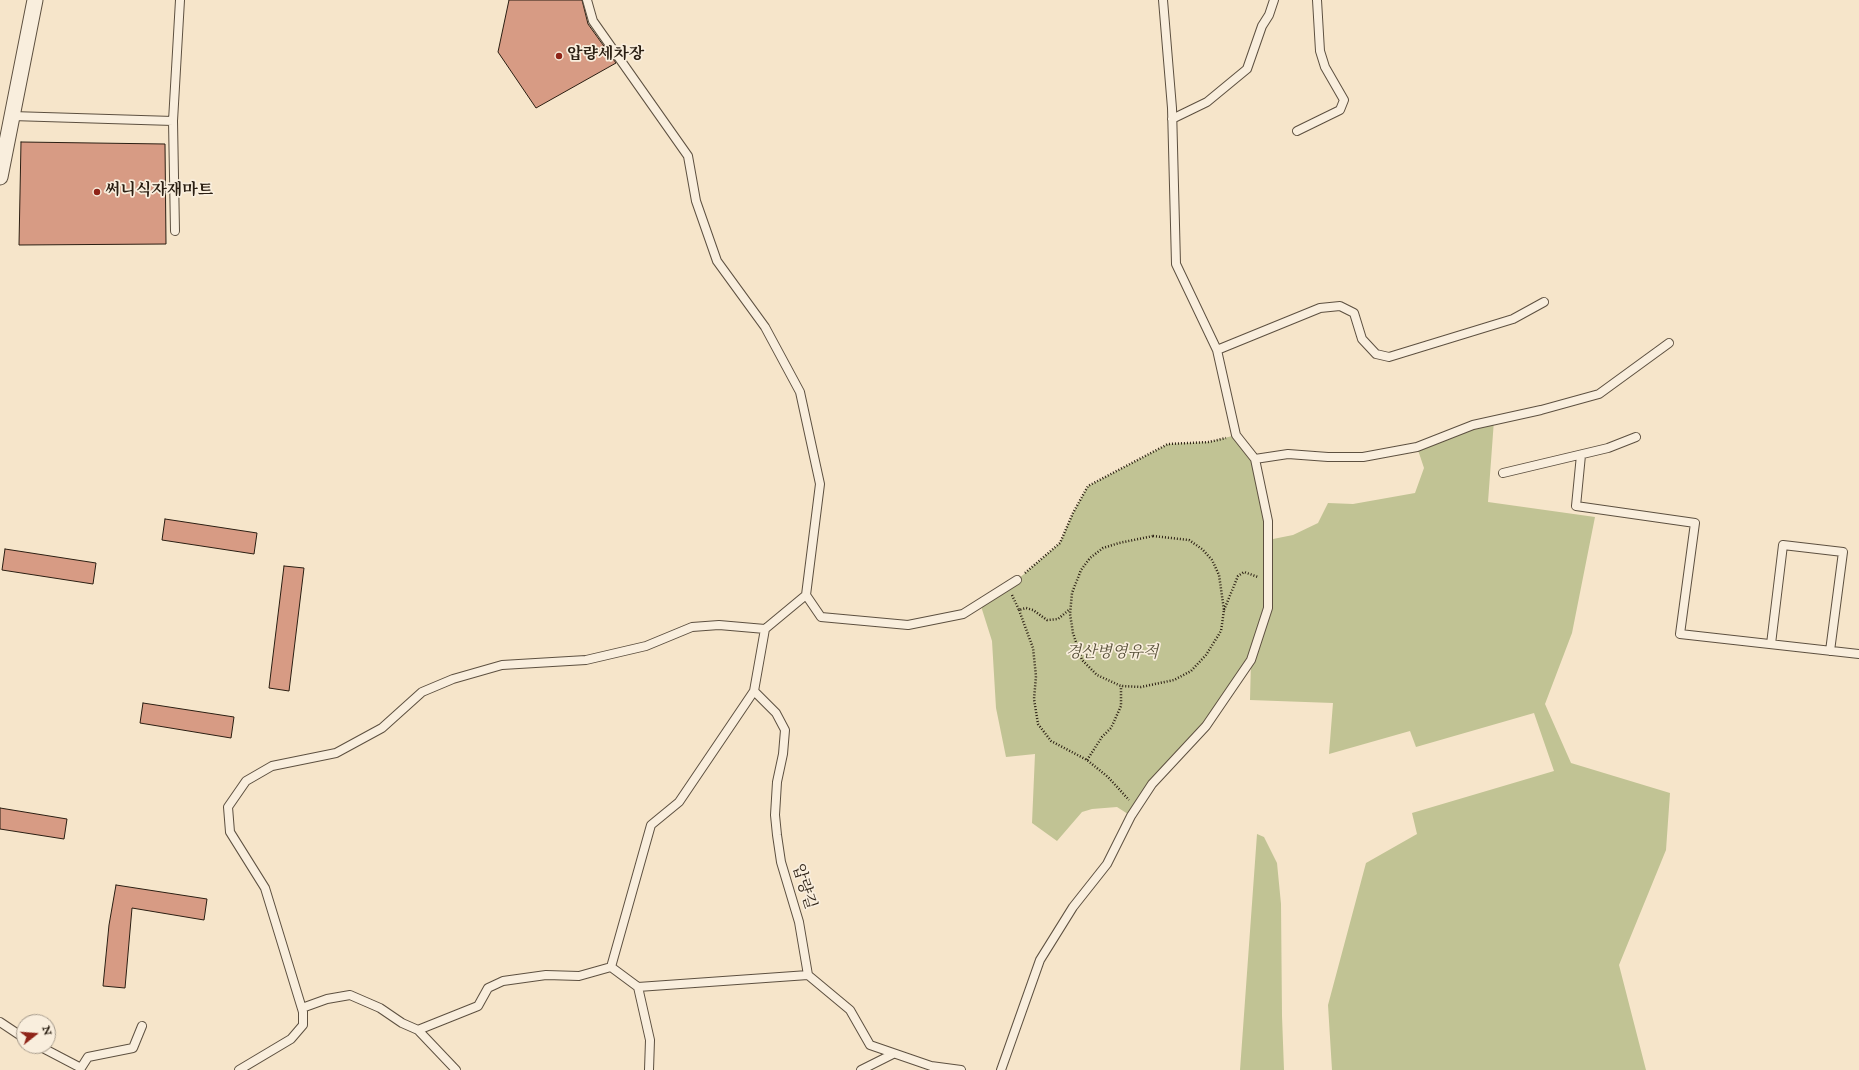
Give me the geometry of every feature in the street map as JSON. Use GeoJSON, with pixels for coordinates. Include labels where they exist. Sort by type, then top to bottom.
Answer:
{"type":"FeatureCollection","features":[{"type":"Feature","properties":{"kind":"street"},"geometry":{"type":"LineString","coordinates":[[0,177],[35,0]]}},
{"type":"Feature","properties":{"kind":"lane"},"geometry":{"type":"LineString","coordinates":[[175,231],[173,120],[180,0]]}},
{"type":"Feature","properties":{"kind":"lane"},"geometry":{"type":"LineString","coordinates":[[587,0],[592,21],[688,156],[696,201],[717,261],[765,327],[800,392],[820,484],[806,595],[821,616],[908,625],[963,614],[1017,580]]}},
{"type":"Feature","properties":{"kind":"lane"},"geometry":{"type":"LineString","coordinates":[[1001,1070],[1040,960],[1074,907],[1107,864],[1136,809],[1152,784],[1206,726],[1251,660],[1268,608],[1268,521],[1255,459],[1236,435],[1217,350],[1176,264],[1172,119],[1162,0]]}},
{"type":"Feature","properties":{"kind":"lane"},"geometry":{"type":"LineString","coordinates":[[1172,119],[1207,102],[1247,69],[1262,26],[1269,15],[1274,0]]}},
{"type":"Feature","properties":{"kind":"lane"},"geometry":{"type":"LineString","coordinates":[[1297,131],[1340,110],[1344,100],[1325,67],[1320,51],[1317,0]]}},
{"type":"Feature","properties":{"kind":"lane"},"geometry":{"type":"LineString","coordinates":[[12,116],[173,120]]}},
{"type":"Feature","properties":{"kind":"lane"},"geometry":{"type":"LineString","coordinates":[[1217,350],[1320,308],[1340,306],[1354,313],[1362,339],[1376,354],[1389,357],[1513,319],[1544,302]]}},
{"type":"Feature","properties":{"kind":"lane"},"geometry":{"type":"LineString","coordinates":[[1255,459],[1288,454],[1363,458],[1417,447],[1473,425],[1541,410],[1599,394],[1669,342]]}},
{"type":"Feature","properties":{"kind":"lane"},"geometry":{"type":"LineString","coordinates":[[1503,473],[1581,456],[1608,448],[1636,437]]}},
{"type":"Feature","properties":{"kind":"lane"},"geometry":{"type":"LineString","coordinates":[[1581,456],[1576,506],[1695,524],[1680,634],[1859,654]]}},
{"type":"Feature","properties":{"kind":"lane"},"geometry":{"type":"LineString","coordinates":[[1771,644],[1783,545],[1805,547],[1843,552],[1830,651]]}},
{"type":"Feature","properties":{"kind":"lane"},"geometry":{"type":"LineString","coordinates":[[610,967],[651,825],[679,802],[754,690],[765,629],[806,595]]}},
{"type":"Feature","properties":{"kind":"lane"},"geometry":{"type":"LineString","coordinates":[[239,1070],[291,1039],[303,1025],[302,1008],[265,888],[230,832],[228,807],[246,781],[272,766],[336,753],[382,728],[422,692],[452,679],[502,665],[586,660],[646,646],[692,627],[719,625],[765,629]]}},
{"type":"Feature","properties":{"kind":"lane","name":"압량길"},"geometry":{"type":"LineString","coordinates":[[754,690],[776,713],[785,730],[783,754],[777,782],[775,815],[781,862],[799,922],[808,975]]}},
{"type":"Feature","properties":{"kind":"lane"},"geometry":{"type":"LineString","coordinates":[[610,967],[638,987],[808,975],[850,1010],[870,1045],[931,1066],[961,1070]]}},
{"type":"Feature","properties":{"kind":"lane"},"geometry":{"type":"LineString","coordinates":[[418,1030],[478,1006],[488,988],[503,981],[546,975],[579,976],[610,967]]}},
{"type":"Feature","properties":{"kind":"lane"},"geometry":{"type":"LineString","coordinates":[[638,987],[650,1040],[649,1070]]}},
{"type":"Feature","properties":{"kind":"lane"},"geometry":{"type":"LineString","coordinates":[[302,1008],[350,995],[380,1008],[402,1023],[418,1030],[456,1070]]}},
{"type":"Feature","properties":{"kind":"lane"},"geometry":{"type":"LineString","coordinates":[[0,1022],[16,1033]]}},
{"type":"Feature","properties":{"kind":"lane"},"geometry":{"type":"LineString","coordinates":[[54,1054],[81,1069],[88,1057],[133,1048],[142,1026]]}},
{"type":"Feature","properties":{"kind":"lane"},"geometry":{"type":"LineString","coordinates":[[861,1070],[893,1054]]}},
{"type":"Feature","properties":{"kind":"path"},"geometry":{"type":"LineString","coordinates":[[1017,580],[1060,543],[1072,513],[1088,486],[1168,444],[1209,442],[1236,435]]}},
{"type":"Feature","properties":{"kind":"path"},"geometry":{"type":"LineString","coordinates":[[1224,610],[1219,575],[1212,560],[1202,549],[1188,540],[1154,536],[1125,541],[1103,548],[1090,558],[1081,570],[1072,593],[1071,609],[1073,633],[1082,660],[1097,675],[1121,686],[1141,687],[1174,680],[1191,671],[1206,655],[1221,631],[1224,610],[1238,576],[1244,572],[1268,580]]}},
{"type":"Feature","properties":{"kind":"path"},"geometry":{"type":"LineString","coordinates":[[1008,586],[1020,610],[1033,648],[1036,676],[1034,699],[1038,724],[1051,741],[1087,760],[1124,794],[1136,809]]}},
{"type":"Feature","properties":{"kind":"path"},"geometry":{"type":"LineString","coordinates":[[1020,610],[1026,608],[1033,610],[1048,620],[1058,619],[1071,609]]}},
{"type":"Feature","properties":{"kind":"path"},"geometry":{"type":"LineString","coordinates":[[1087,760],[1102,737],[1111,728],[1121,706],[1121,686]]}},
{"type":"Feature","properties":{"kind":"green space","name":"경산병영유적"},"geometry":{"type":"Polygon","coordinates":[[[1494,420],[1488,502],[1595,517],[1572,633],[1545,704],[1571,763],[1670,793],[1666,850],[1619,965],[1646,1070],[1332,1070],[1328,1005],[1366,863],[1417,834],[1412,813],[1554,771],[1534,713],[1416,747],[1410,731],[1329,754],[1333,703],[1250,700],[1251,661],[1206,726],[1152,784],[1131,816],[1117,807],[1092,809],[1082,812],[1057,841],[1032,823],[1035,754],[1006,757],[996,708],[992,641],[980,603],[1017,580],[1060,543],[1073,513],[1088,486],[1168,444],[1209,442],[1236,435],[1251,454],[1268,540],[1293,535],[1318,523],[1328,503],[1353,504],[1415,493],[1424,468],[1417,447],[1494,420]]]}},
{"type":"Feature","properties":{"kind":"green space"},"geometry":{"type":"Polygon","coordinates":[[[1257,834],[1264,837],[1277,863],[1281,904],[1284,1070],[1240,1070],[1257,834]]]}},
{"type":"Feature","properties":{"kind":"building","name":"압량세차장"},"geometry":{"type":"Polygon","coordinates":[[[509,0],[582,0],[588,24],[616,63],[536,108],[498,52],[509,0]]]}},
{"type":"Feature","properties":{"kind":"building"},"geometry":{"type":"Polygon","coordinates":[[[21,142],[165,144],[166,244],[19,245],[21,142]]]}},
{"type":"Feature","properties":{"kind":"building"},"geometry":{"type":"Polygon","coordinates":[[[165,519],[257,533],[254,554],[162,540],[165,519]]]}},
{"type":"Feature","properties":{"kind":"building"},"geometry":{"type":"Polygon","coordinates":[[[5,549],[96,563],[93,584],[2,570],[5,549]]]}},
{"type":"Feature","properties":{"kind":"building"},"geometry":{"type":"Polygon","coordinates":[[[284,566],[304,568],[289,691],[269,688],[284,566]]]}},
{"type":"Feature","properties":{"kind":"building"},"geometry":{"type":"Polygon","coordinates":[[[143,703],[234,717],[231,738],[140,723],[143,703]]]}},
{"type":"Feature","properties":{"kind":"building"},"geometry":{"type":"Polygon","coordinates":[[[0,808],[67,819],[64,839],[0,829],[0,808]]]}},
{"type":"Feature","properties":{"kind":"building"},"geometry":{"type":"Polygon","coordinates":[[[116,885],[207,899],[204,920],[132,908],[125,988],[103,986],[109,925],[116,885]]]}},
{"type":"Feature","properties":{"kind":"place","name":"압량세차장"},"geometry":{"type":"Point","coordinates":[559,56]}},
{"type":"Feature","properties":{"kind":"place","name":"써니식자재마트"},"geometry":{"type":"Point","coordinates":[97,192]}}]}
